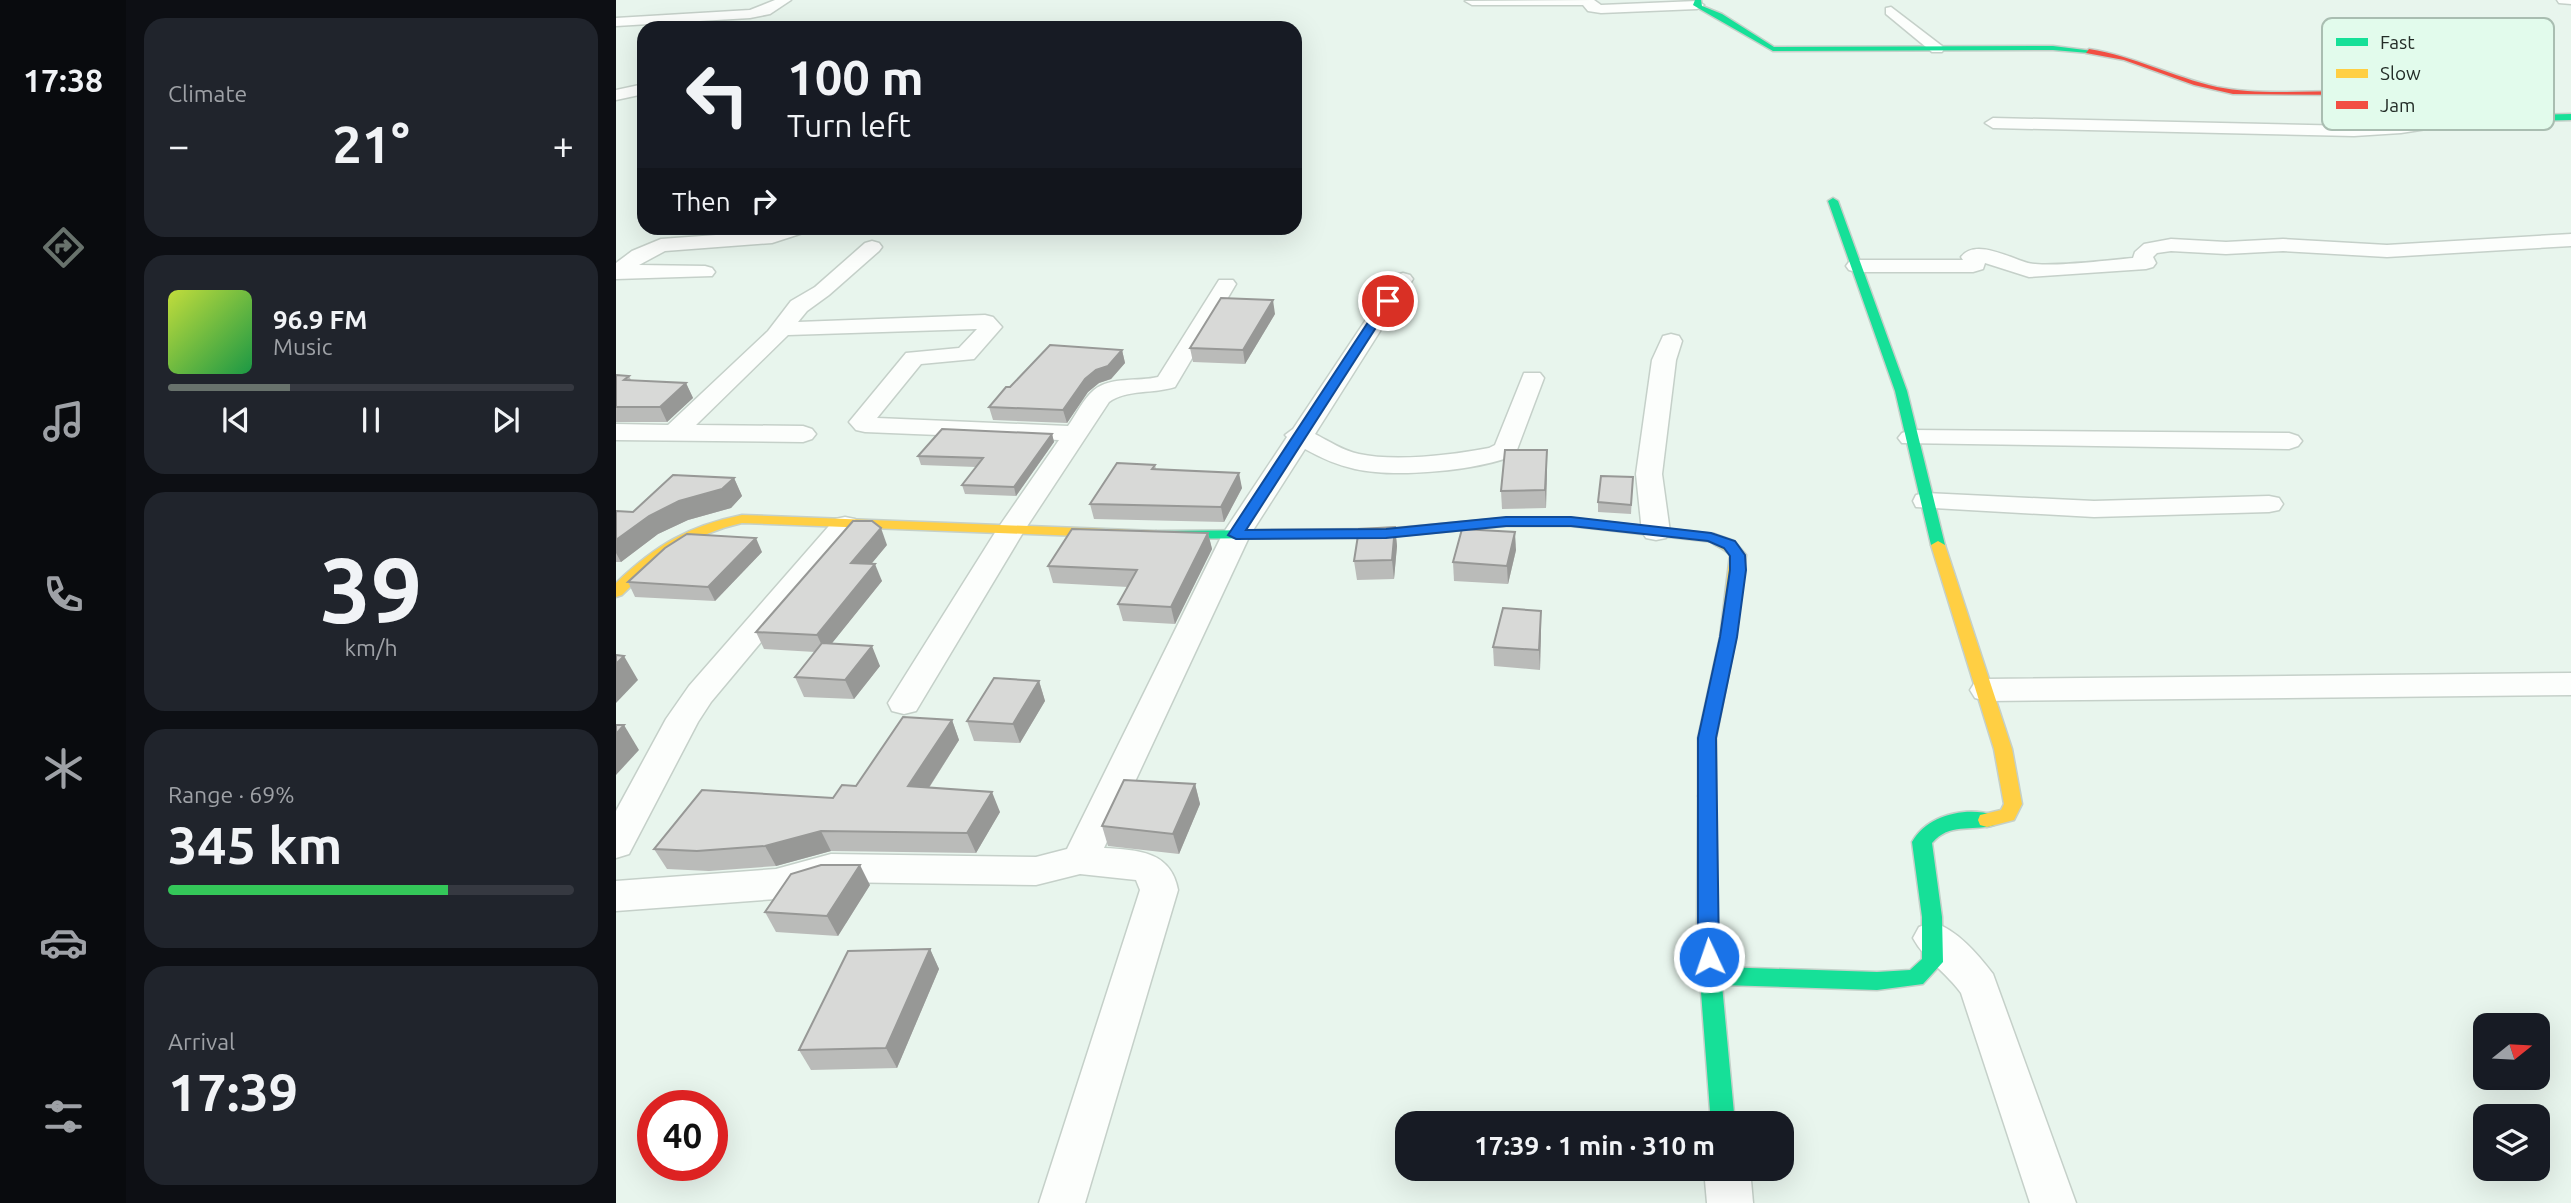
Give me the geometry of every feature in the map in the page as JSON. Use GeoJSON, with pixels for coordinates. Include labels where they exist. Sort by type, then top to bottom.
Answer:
{"type":"FeatureCollection","features":[{"type":"Feature","properties":{"kind":"street"},"geometry":{"type":"LineString","coordinates":[[616,22],[750,14],[765,11],[784,0]]}},
{"type":"Feature","properties":{"kind":"street"},"geometry":{"type":"LineString","coordinates":[[2564,1],[2571,0]]}},
{"type":"Feature","properties":{"kind":"street"},"geometry":{"type":"LineString","coordinates":[[1472,1],[1584,1],[1590,3],[1593,8],[1601,9],[1697,2],[1724,15],[1753,39],[1773,49],[2053,48],[2109,53],[2135,59],[2215,89],[2322,93]]}},
{"type":"Feature","properties":{"kind":"street"},"geometry":{"type":"LineString","coordinates":[[761,21],[765,11]]}},
{"type":"Feature","properties":{"kind":"street"},"geometry":{"type":"LineString","coordinates":[[1891,11],[1937,49]]}},
{"type":"Feature","properties":{"kind":"street"},"geometry":{"type":"LineString","coordinates":[[616,94],[637,90]]}},
{"type":"Feature","properties":{"kind":"street"},"geometry":{"type":"LineString","coordinates":[[1993,123],[2364,130]]}},
{"type":"Feature","properties":{"kind":"street"},"geometry":{"type":"LineString","coordinates":[[1710,976],[1877,981],[1915,978],[1932,962],[1933,938],[1922,842],[1930,830],[1944,823],[1964,819],[1991,820],[2007,815],[2013,804],[2003,749],[1926,501],[1901,391],[1833,201]]}},
{"type":"Feature","properties":{"kind":"street"},"geometry":{"type":"LineString","coordinates":[[624,244],[661,245],[778,235]]}},
{"type":"Feature","properties":{"kind":"street"},"geometry":{"type":"LineString","coordinates":[[1856,266],[1967,267],[1976,265],[1971,257],[1976,255],[2036,271],[2147,263],[2142,256],[2151,248],[2171,245],[2226,248],[2283,244],[2387,251],[2571,240]]}},
{"type":"Feature","properties":{"kind":"street"},"geometry":{"type":"LineString","coordinates":[[618,272],[639,255],[661,245]]}},
{"type":"Feature","properties":{"kind":"street"},"geometry":{"type":"LineString","coordinates":[[674,433],[781,329],[799,306],[822,291],[872,247]]}},
{"type":"Feature","properties":{"kind":"street"},"geometry":{"type":"LineString","coordinates":[[618,272],[705,272]]}},
{"type":"Feature","properties":{"kind":"street"},"geometry":{"type":"LineString","coordinates":[[1080,860],[1236,535],[1298,435],[1403,279]]}},
{"type":"Feature","properties":{"kind":"street"},"geometry":{"type":"LineString","coordinates":[[904,703],[1010,531],[1104,393],[1153,387],[1167,382],[1226,284]]}},
{"type":"Feature","properties":{"kind":"street"},"geometry":{"type":"LineString","coordinates":[[781,329],[985,322],[991,327],[966,354],[914,358],[861,422],[865,425],[949,429],[1021,428],[1075,435]]}},
{"type":"Feature","properties":{"kind":"street"},"geometry":{"type":"LineString","coordinates":[[1656,532],[1649,474],[1664,360],[1671,341]]}},
{"type":"Feature","properties":{"kind":"street"},"geometry":{"type":"LineString","coordinates":[[1298,435],[1348,460],[1364,463],[1437,461],[1496,454],[1506,450],[1532,378]]}},
{"type":"Feature","properties":{"kind":"street"},"geometry":{"type":"LineString","coordinates":[[616,432],[803,434]]}},
{"type":"Feature","properties":{"kind":"street"},"geometry":{"type":"LineString","coordinates":[[1911,439],[2289,441]]}},
{"type":"Feature","properties":{"kind":"street"},"geometry":{"type":"LineString","coordinates":[[1926,501],[2094,509],[2269,505]]}},
{"type":"Feature","properties":{"kind":"street"},"geometry":{"type":"LineString","coordinates":[[616,592],[677,537],[709,524],[742,520],[1010,531],[1236,535],[1386,533],[1506,522],[1571,522],[1711,537],[1729,544],[1738,555],[1738,570],[1728,637],[1707,738],[1707,939],[1722,1111]]}},
{"type":"Feature","properties":{"kind":"street"},"geometry":{"type":"LineString","coordinates":[[616,844],[683,719],[700,694],[845,525]]}},
{"type":"Feature","properties":{"kind":"street"},"geometry":{"type":"LineString","coordinates":[[1986,690],[2571,684]]}},
{"type":"Feature","properties":{"kind":"street"},"geometry":{"type":"LineString","coordinates":[[616,896],[776,884],[831,868],[1036,871],[1080,860],[1147,868],[1157,877],[1159,890],[1062,1203]]}},
{"type":"Feature","properties":{"kind":"street"},"geometry":{"type":"LineString","coordinates":[[1933,938],[1964,966],[1979,986],[2053,1203]]}},
{"type":"Feature","properties":{"kind":"street"},"geometry":{"type":"LineString","coordinates":[[1728,1181],[1730,1203]]}},
{"type":"Feature","properties":{"kind":"building"},"geometry":{"type":"Polygon","coordinates":[[[1221,298],[1273,300],[1243,350],[1190,348],[1221,298]]]}},
{"type":"Feature","properties":{"kind":"building"},"geometry":{"type":"Polygon","coordinates":[[[1050,345],[1122,350],[1108,366],[1096,370],[1085,379],[1063,410],[989,407],[1006,387],[1010,387],[1050,345]]]}},
{"type":"Feature","properties":{"kind":"building"},"geometry":{"type":"Polygon","coordinates":[[[616,375],[629,376],[624,380],[686,383],[660,407],[616,407],[616,375]]]}},
{"type":"Feature","properties":{"kind":"building"},"geometry":{"type":"Polygon","coordinates":[[[942,429],[1052,434],[1014,487],[962,485],[983,458],[918,456],[942,429]]]}},
{"type":"Feature","properties":{"kind":"building"},"geometry":{"type":"Polygon","coordinates":[[[1505,450],[1547,450],[1545,490],[1501,491],[1505,450]]]}},
{"type":"Feature","properties":{"kind":"building"},"geometry":{"type":"Polygon","coordinates":[[[1117,463],[1155,465],[1152,469],[1239,473],[1221,507],[1090,504],[1117,463]]]}},
{"type":"Feature","properties":{"kind":"building"},"geometry":{"type":"Polygon","coordinates":[[[673,475],[734,478],[722,489],[679,501],[649,516],[616,540],[616,511],[633,512],[673,475]]]}},
{"type":"Feature","properties":{"kind":"building"},"geometry":{"type":"Polygon","coordinates":[[[1601,476],[1633,477],[1631,505],[1598,502],[1601,476]]]}},
{"type":"Feature","properties":{"kind":"building"},"geometry":{"type":"Polygon","coordinates":[[[853,521],[872,521],[881,528],[851,563],[875,564],[817,635],[756,632],[853,521]]]}},
{"type":"Feature","properties":{"kind":"building"},"geometry":{"type":"Polygon","coordinates":[[[1395,527],[1392,560],[1354,561],[1359,529],[1395,527]]]}},
{"type":"Feature","properties":{"kind":"building"},"geometry":{"type":"Polygon","coordinates":[[[1072,529],[1208,533],[1171,607],[1118,604],[1137,570],[1048,566],[1072,529]]]}},
{"type":"Feature","properties":{"kind":"building"},"geometry":{"type":"Polygon","coordinates":[[[1462,529],[1515,532],[1507,566],[1453,562],[1462,529]]]}},
{"type":"Feature","properties":{"kind":"building"},"geometry":{"type":"Polygon","coordinates":[[[687,534],[756,538],[708,587],[628,582],[665,548],[687,534]]]}},
{"type":"Feature","properties":{"kind":"building"},"geometry":{"type":"Polygon","coordinates":[[[1503,608],[1541,611],[1539,650],[1493,647],[1503,608]]]}},
{"type":"Feature","properties":{"kind":"building"},"geometry":{"type":"Polygon","coordinates":[[[822,643],[872,646],[845,680],[795,677],[822,643]]]}},
{"type":"Feature","properties":{"kind":"building"},"geometry":{"type":"Polygon","coordinates":[[[616,655],[624,656],[616,664],[616,655]]]}},
{"type":"Feature","properties":{"kind":"building"},"geometry":{"type":"Polygon","coordinates":[[[994,678],[1039,681],[1013,724],[967,721],[994,678]]]}},
{"type":"Feature","properties":{"kind":"building"},"geometry":{"type":"Polygon","coordinates":[[[903,717],[952,720],[908,786],[992,792],[967,833],[821,831],[765,846],[697,851],[654,849],[702,790],[833,798],[842,785],[856,786],[903,717]]]}},
{"type":"Feature","properties":{"kind":"building"},"geometry":{"type":"Polygon","coordinates":[[[616,725],[624,725],[616,734],[616,725]]]}},
{"type":"Feature","properties":{"kind":"building"},"geometry":{"type":"Polygon","coordinates":[[[1124,780],[1195,784],[1173,834],[1102,826],[1124,780]]]}},
{"type":"Feature","properties":{"kind":"building"},"geometry":{"type":"Polygon","coordinates":[[[821,865],[860,865],[827,916],[765,912],[791,874],[821,865]]]}},
{"type":"Feature","properties":{"kind":"building"},"geometry":{"type":"Polygon","coordinates":[[[930,949],[886,1048],[799,1050],[848,951],[930,949]]]}},
{"type":"Feature","properties":{"kind":"traffic: fast"},"geometry":{"type":"LineString","coordinates":[[1698,0],[1697,5],[1700,7],[1720,16],[1773,49],[2053,48],[2089,51]]}},
{"type":"Feature","properties":{"kind":"traffic: fast"},"geometry":{"type":"LineString","coordinates":[[2554,117],[2571,117]]}},
{"type":"Feature","properties":{"kind":"traffic: fast"},"geometry":{"type":"LineString","coordinates":[[1833,201],[1901,391],[1938,545]]}},
{"type":"Feature","properties":{"kind":"traffic: fast"},"geometry":{"type":"LineString","coordinates":[[1156,535],[1386,533],[1506,522],[1571,522],[1714,538]]}},
{"type":"Feature","properties":{"kind":"traffic: fast"},"geometry":{"type":"LineString","coordinates":[[1707,796],[1707,939],[1722,1111]]}},
{"type":"Feature","properties":{"kind":"traffic: fast"},"geometry":{"type":"LineString","coordinates":[[1710,976],[1877,981],[1915,978],[1932,962],[1932,917],[1922,842],[1928,834],[1950,822],[1987,820]]}},
{"type":"Feature","properties":{"kind":"traffic: slow"},"geometry":{"type":"LineString","coordinates":[[616,592],[673,544],[704,529],[742,519],[1156,535]]}},
{"type":"Feature","properties":{"kind":"traffic: slow"},"geometry":{"type":"LineString","coordinates":[[1707,796],[1707,738],[1728,637],[1738,555],[1729,544],[1714,538]]}},
{"type":"Feature","properties":{"kind":"traffic: slow"},"geometry":{"type":"LineString","coordinates":[[1938,545],[2003,749],[2013,804],[2007,815],[1987,820]]}},
{"type":"Feature","properties":{"kind":"traffic: jam"},"geometry":{"type":"LineString","coordinates":[[2089,51],[2127,59],[2215,89],[2263,94],[2322,93]]}},
{"type":"Feature","properties":{"kind":"route"},"geometry":{"type":"LineString","coordinates":[[1388,301],[1298,435],[1236,535],[1386,533],[1506,522],[1571,522],[1711,537],[1729,544],[1738,555],[1738,570],[1728,637],[1707,738],[1709,957]]}}]}
